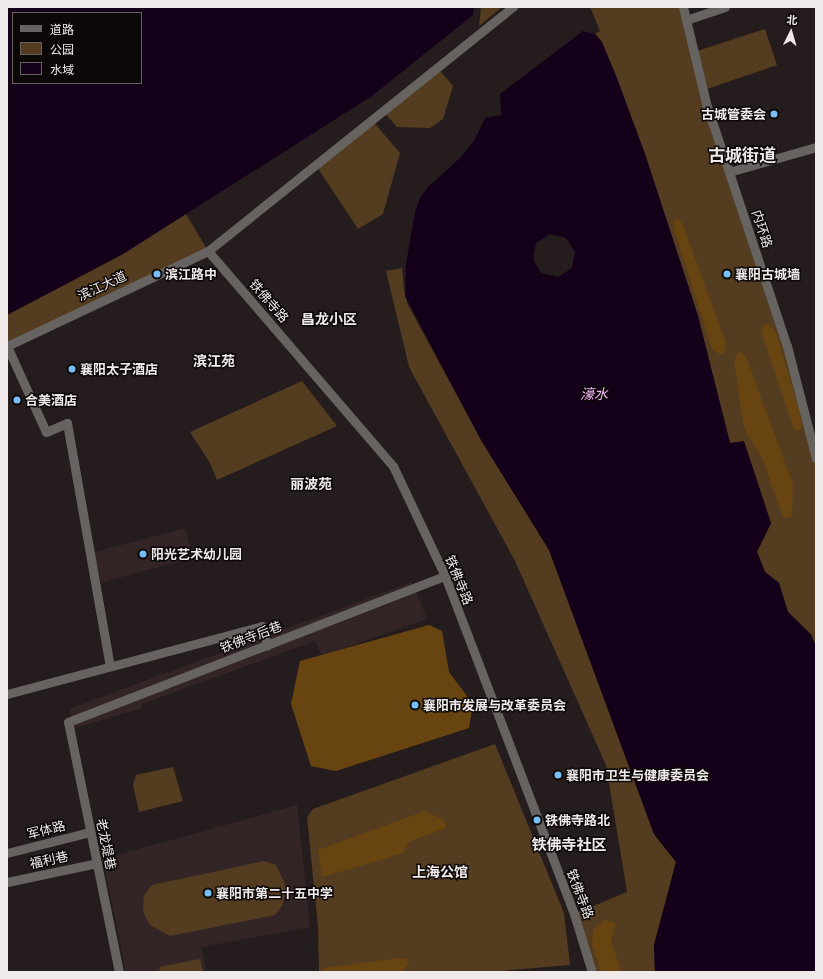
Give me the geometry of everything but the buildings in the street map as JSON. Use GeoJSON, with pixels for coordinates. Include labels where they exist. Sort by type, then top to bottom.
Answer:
{"type":"FeatureCollection","features":[{"type":"Feature","properties":{"kind":"street","name":"滨江大道"},"geometry":{"type":"LineString","coordinates":[[7,346],[208,251],[513,7]]}},
{"type":"Feature","properties":{"kind":"street","name":"内环路"},"geometry":{"type":"LineString","coordinates":[[683,7],[706,103],[787,346],[816,458]]}},
{"type":"Feature","properties":{"kind":"street"},"geometry":{"type":"LineString","coordinates":[[686,20],[725,7]]}},
{"type":"Feature","properties":{"kind":"street"},"geometry":{"type":"LineString","coordinates":[[729,172],[816,147]]}},
{"type":"Feature","properties":{"kind":"street","name":"铁佛寺路"},"geometry":{"type":"LineString","coordinates":[[208,251],[393,466],[444,576],[574,914],[592,972]]}},
{"type":"Feature","properties":{"kind":"street"},"geometry":{"type":"LineString","coordinates":[[7,346],[46,432],[67,423],[110,666]]}},
{"type":"Feature","properties":{"kind":"street","name":"铁佛寺后巷"},"geometry":{"type":"LineString","coordinates":[[68,722],[444,576]]}},
{"type":"Feature","properties":{"kind":"street"},"geometry":{"type":"LineString","coordinates":[[7,694],[262,626],[267,645]]}},
{"type":"Feature","properties":{"kind":"street","name":"老龙堤巷"},"geometry":{"type":"LineString","coordinates":[[68,722],[119,972]]}},
{"type":"Feature","properties":{"kind":"street","name":"军体路"},"geometry":{"type":"LineString","coordinates":[[7,852],[90,832]]}},
{"type":"Feature","properties":{"kind":"street","name":"福利巷"},"geometry":{"type":"LineString","coordinates":[[7,882],[97,863]]}},
{"type":"Feature","properties":{"kind":"shaded area"},"geometry":{"type":"Polygon","coordinates":[[[676,218],[682,223],[726,343],[725,351],[721,355],[712,349],[674,229],[673,221],[676,218]]]}},
{"type":"Feature","properties":{"kind":"shaded area"},"geometry":{"type":"Polygon","coordinates":[[[765,324],[771,325],[776,332],[802,421],[801,430],[797,431],[793,427],[761,330],[765,324]]]}},
{"type":"Feature","properties":{"kind":"shaded area"},"geometry":{"type":"Polygon","coordinates":[[[739,351],[746,357],[793,484],[792,516],[786,518],[783,517],[763,460],[747,434],[743,423],[734,361],[739,351]]]}},
{"type":"Feature","properties":{"kind":"shaded area","name":"阳光艺术幼儿园"},"geometry":{"type":"Polygon","coordinates":[[[185,528],[193,558],[101,583],[93,553],[185,528]]]}},
{"type":"Feature","properties":{"kind":"shaded area"},"geometry":{"type":"Polygon","coordinates":[[[412,582],[427,619],[322,656],[315,641],[142,704],[142,708],[75,728],[69,709],[412,582]]]}},
{"type":"Feature","properties":{"kind":"shaded area"},"geometry":{"type":"Polygon","coordinates":[[[429,625],[442,631],[449,672],[473,704],[469,728],[336,771],[311,766],[291,704],[300,661],[429,625]]]}},
{"type":"Feature","properties":{"kind":"shaded area","name":"襄阳市第二十五中学"},"geometry":{"type":"Polygon","coordinates":[[[297,805],[310,927],[201,947],[207,972],[126,972],[103,859],[297,805]]]}},
{"type":"Feature","properties":{"kind":"shaded area"},"geometry":{"type":"Polygon","coordinates":[[[425,811],[444,820],[446,828],[408,842],[404,853],[322,877],[318,850],[425,811]]]}},
{"type":"Feature","properties":{"kind":"shaded area"},"geometry":{"type":"Polygon","coordinates":[[[605,920],[616,923],[611,942],[622,972],[601,972],[592,944],[593,930],[605,920]]]}},
{"type":"Feature","properties":{"kind":"shaded area"},"geometry":{"type":"Polygon","coordinates":[[[399,958],[407,959],[409,964],[402,972],[321,972],[324,968],[399,958]]]}},
{"type":"Feature","properties":{"kind":"green space"},"geometry":{"type":"Polygon","coordinates":[[[481,7],[502,7],[479,26],[481,7]]]}},
{"type":"Feature","properties":{"kind":"green space"},"geometry":{"type":"Polygon","coordinates":[[[590,7],[683,7],[694,52],[765,29],[777,65],[704,90],[787,346],[816,458],[816,646],[811,634],[788,612],[779,583],[765,572],[757,551],[771,523],[730,443],[698,316],[645,154],[602,42],[595,34],[600,31],[590,7]]]}},
{"type":"Feature","properties":{"kind":"green space"},"geometry":{"type":"Polygon","coordinates":[[[437,67],[453,86],[443,119],[430,128],[397,127],[382,110],[437,67]]]}},
{"type":"Feature","properties":{"kind":"green space"},"geometry":{"type":"Polygon","coordinates":[[[371,119],[400,153],[383,214],[358,229],[315,164],[371,119]]]}},
{"type":"Feature","properties":{"kind":"green space"},"geometry":{"type":"Polygon","coordinates":[[[186,214],[208,251],[7,346],[7,315],[123,254],[186,214]]]}},
{"type":"Feature","properties":{"kind":"green space"},"geometry":{"type":"Polygon","coordinates":[[[402,268],[404,290],[408,305],[481,440],[549,550],[654,834],[676,862],[654,945],[655,972],[592,972],[574,914],[627,892],[606,765],[515,561],[409,367],[386,271],[402,268]]]}},
{"type":"Feature","properties":{"kind":"green space"},"geometry":{"type":"Polygon","coordinates":[[[302,381],[337,426],[217,480],[210,463],[190,432],[302,381]]]}},
{"type":"Feature","properties":{"kind":"green space"},"geometry":{"type":"Polygon","coordinates":[[[495,744],[564,913],[570,965],[489,972],[319,972],[318,927],[307,817],[313,809],[495,744]]]}},
{"type":"Feature","properties":{"kind":"green space"},"geometry":{"type":"Polygon","coordinates":[[[173,767],[183,801],[139,812],[133,785],[136,775],[173,767]]]}},
{"type":"Feature","properties":{"kind":"green space"},"geometry":{"type":"Polygon","coordinates":[[[264,861],[276,865],[287,888],[282,906],[275,915],[170,936],[150,925],[143,912],[144,895],[152,885],[264,861]]]}},
{"type":"Feature","properties":{"kind":"green space"},"geometry":{"type":"Polygon","coordinates":[[[200,959],[203,972],[160,972],[159,967],[200,959]]]}},
{"type":"Feature","properties":{"kind":"water"},"geometry":{"type":"Polygon","coordinates":[[[7,7],[474,7],[473,15],[372,96],[123,254],[7,315],[7,7]]]}},
{"type":"Feature","properties":{"kind":"water","name":"濠水"},"geometry":{"type":"Polygon","coordinates":[[[583,31],[595,34],[602,42],[617,78],[645,154],[698,316],[730,443],[744,441],[771,523],[757,552],[765,572],[779,583],[788,612],[811,635],[816,646],[816,972],[655,972],[654,945],[676,862],[654,834],[549,550],[481,440],[405,296],[406,264],[415,212],[420,198],[428,187],[461,157],[474,141],[485,118],[501,115],[500,94],[583,31]],[[550,234],[536,243],[533,259],[541,273],[558,277],[572,268],[575,252],[566,238],[550,234]]]}},
{"type":"Feature","properties":{"kind":"place","name":"古城管委会"},"geometry":{"type":"Point","coordinates":[774,114]}},
{"type":"Feature","properties":{"kind":"place","name":"滨江路中"},"geometry":{"type":"Point","coordinates":[157,274]}},
{"type":"Feature","properties":{"kind":"place","name":"襄阳古城墙"},"geometry":{"type":"Point","coordinates":[727,274]}},
{"type":"Feature","properties":{"kind":"place","name":"襄阳太子酒店"},"geometry":{"type":"Point","coordinates":[72,369]}},
{"type":"Feature","properties":{"kind":"place","name":"合美酒店"},"geometry":{"type":"Point","coordinates":[17,400]}},
{"type":"Feature","properties":{"kind":"place","name":"阳光艺术幼儿园"},"geometry":{"type":"Point","coordinates":[143,554]}},
{"type":"Feature","properties":{"kind":"place","name":"襄阳市发展与改革委员会"},"geometry":{"type":"Point","coordinates":[415,705]}},
{"type":"Feature","properties":{"kind":"place","name":"襄阳市卫生与健康委员会"},"geometry":{"type":"Point","coordinates":[558,775]}},
{"type":"Feature","properties":{"kind":"place","name":"铁佛寺路北"},"geometry":{"type":"Point","coordinates":[537,820]}},
{"type":"Feature","properties":{"kind":"place","name":"襄阳市第二十五中学"},"geometry":{"type":"Point","coordinates":[208,893]}},
{"type":"Feature","properties":{"kind":"district","name":"古城街道"},"geometry":{"type":"Point","coordinates":[742,156]}},
{"type":"Feature","properties":{"kind":"district","name":"昌龙小区"},"geometry":{"type":"Point","coordinates":[329,319]}},
{"type":"Feature","properties":{"kind":"district","name":"滨江苑"},"geometry":{"type":"Point","coordinates":[214,361]}},
{"type":"Feature","properties":{"kind":"district","name":"丽波苑"},"geometry":{"type":"Point","coordinates":[311,484]}},
{"type":"Feature","properties":{"kind":"district","name":"铁佛寺社区"},"geometry":{"type":"Point","coordinates":[569,846]}},
{"type":"Feature","properties":{"kind":"district","name":"上海公馆"},"geometry":{"type":"Point","coordinates":[440,872]}}]}
